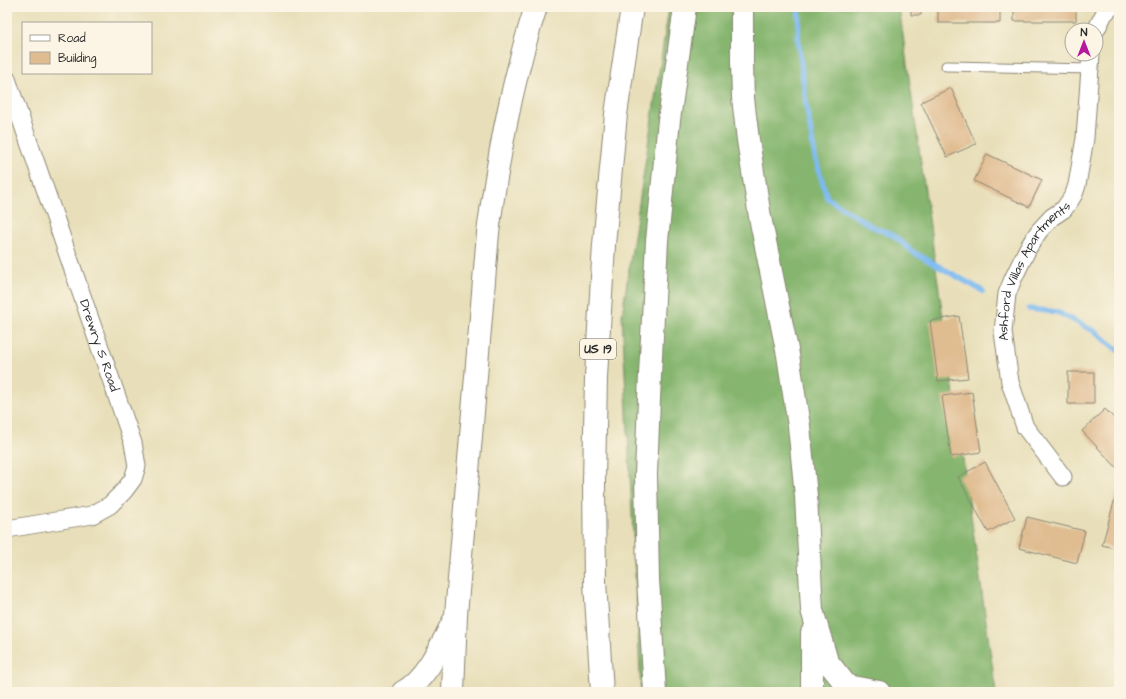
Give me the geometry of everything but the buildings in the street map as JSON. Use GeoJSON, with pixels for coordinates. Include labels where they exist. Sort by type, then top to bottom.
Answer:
{"type":"FeatureCollection","features":[{"type":"Feature","properties":{"kind":"highway"},"geometry":{"type":"LineString","coordinates":[[454,692],[456,615],[488,233],[505,126],[517,71],[536,7]]}},
{"type":"Feature","properties":{"kind":"highway","name":"US 19"},"geometry":{"type":"LineString","coordinates":[[602,692],[595,582],[594,482],[596,377],[604,245],[616,114],[632,7]]}},
{"type":"Feature","properties":{"kind":"highway"},"geometry":{"type":"LineString","coordinates":[[655,692],[648,579],[646,474],[650,375],[658,233],[669,120],[685,7]]}},
{"type":"Feature","properties":{"kind":"highway"},"geometry":{"type":"LineString","coordinates":[[742,7],[743,98],[748,140],[760,217],[788,355],[799,426],[806,496],[812,610],[812,692]]}},
{"type":"Feature","properties":{"kind":"highway"},"geometry":{"type":"LineString","coordinates":[[812,610],[828,661],[847,686],[879,692]]}},
{"type":"Feature","properties":{"kind":"highway"},"geometry":{"type":"LineString","coordinates":[[403,692],[408,690],[422,675],[437,653],[456,615]]}},
{"type":"Feature","properties":{"kind":"street"},"geometry":{"type":"LineString","coordinates":[[1100,22],[1104,14],[1111,7]]}},
{"type":"Feature","properties":{"kind":"street","name":"Ashford Villas Apartments"},"geometry":{"type":"LineString","coordinates":[[1063,477],[1025,427],[1010,382],[1003,332],[1007,294],[1028,248],[1039,231],[1052,217],[1064,209],[1074,194],[1077,185],[1085,138],[1091,62]]}},
{"type":"Feature","properties":{"kind":"street","name":"Drewry S Road"},"geometry":{"type":"LineString","coordinates":[[7,79],[133,443],[137,466],[133,479],[124,492],[110,505],[92,515],[7,529]]}},
{"type":"Feature","properties":{"kind":"lane"},"geometry":{"type":"LineString","coordinates":[[946,66],[1091,62]]}},
{"type":"Feature","properties":{"kind":"green space"},"geometry":{"type":"Polygon","coordinates":[[[669,7],[899,7],[996,692],[641,692],[622,315],[669,7]]]}},
{"type":"Feature","properties":{"kind":"waterway"},"geometry":{"type":"LineString","coordinates":[[799,7],[798,38],[806,104],[815,157],[827,198],[871,226],[894,236],[913,252],[983,291]]}},
{"type":"Feature","properties":{"kind":"waterway"},"geometry":{"type":"LineString","coordinates":[[1029,309],[1057,312],[1094,331],[1119,351]]}}]}
